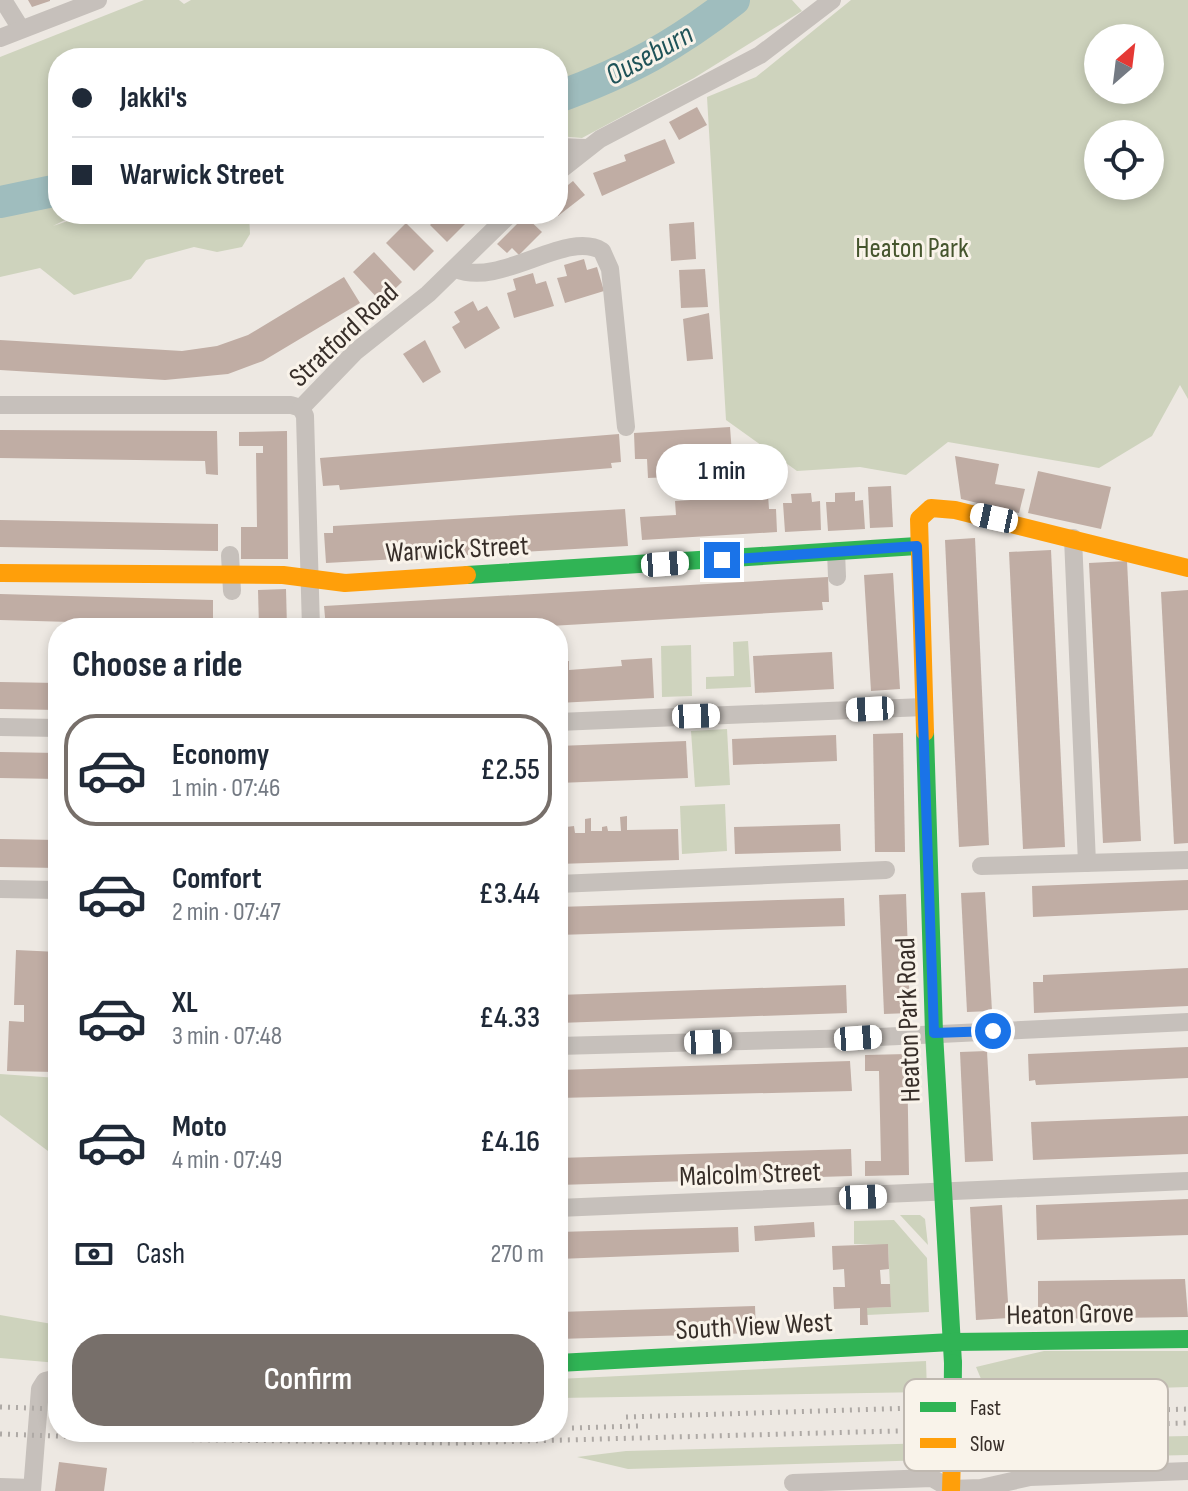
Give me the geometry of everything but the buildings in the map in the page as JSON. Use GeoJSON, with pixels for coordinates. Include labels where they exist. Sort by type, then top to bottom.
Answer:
{"type":"FeatureCollection","features":[{"type":"Feature","properties":{"kind":"street"},"geometry":{"type":"LineString","coordinates":[[3,0],[21,29]]}},
{"type":"Feature","properties":{"kind":"street"},"geometry":{"type":"LineString","coordinates":[[0,38],[98,0]]}},
{"type":"Feature","properties":{"kind":"street"},"geometry":{"type":"LineString","coordinates":[[568,164],[587,148],[743,65],[810,6],[832,0]]}},
{"type":"Feature","properties":{"kind":"street"},"geometry":{"type":"LineString","coordinates":[[568,147],[587,148]]}},
{"type":"Feature","properties":{"kind":"street","name":"Stratford Road"},"geometry":{"type":"LineString","coordinates":[[311,618],[305,416],[301,408],[355,352],[456,269],[500,224]]}},
{"type":"Feature","properties":{"kind":"street"},"geometry":{"type":"LineString","coordinates":[[456,269],[471,273],[494,271],[583,245],[602,251],[609,263],[626,427]]}},
{"type":"Feature","properties":{"kind":"street"},"geometry":{"type":"LineString","coordinates":[[0,405],[291,405],[301,408]]}},
{"type":"Feature","properties":{"kind":"street","name":"Heaton Park Road"},"geometry":{"type":"LineString","coordinates":[[953,1379],[934,1033],[917,546],[919,519],[924,512],[936,508],[1073,538]]}},
{"type":"Feature","properties":{"kind":"street"},"geometry":{"type":"LineString","coordinates":[[1087,863],[1073,538],[1188,568]]}},
{"type":"Feature","properties":{"kind":"street","name":"Warwick Street"},"geometry":{"type":"LineString","coordinates":[[0,573],[232,583],[283,575],[310,588],[345,583],[917,546]]}},
{"type":"Feature","properties":{"kind":"street"},"geometry":{"type":"LineString","coordinates":[[836,551],[837,577]]}},
{"type":"Feature","properties":{"kind":"street"},"geometry":{"type":"LineString","coordinates":[[230,555],[232,583]]}},
{"type":"Feature","properties":{"kind":"street"},"geometry":{"type":"LineString","coordinates":[[568,722],[924,707]]}},
{"type":"Feature","properties":{"kind":"street"},"geometry":{"type":"LineString","coordinates":[[0,727],[48,728]]}},
{"type":"Feature","properties":{"kind":"street"},"geometry":{"type":"LineString","coordinates":[[981,866],[1188,860]]}},
{"type":"Feature","properties":{"kind":"street"},"geometry":{"type":"LineString","coordinates":[[568,884],[886,870]]}},
{"type":"Feature","properties":{"kind":"street"},"geometry":{"type":"LineString","coordinates":[[0,889],[48,890]]}},
{"type":"Feature","properties":{"kind":"street"},"geometry":{"type":"LineString","coordinates":[[568,1046],[1188,1022]]}},
{"type":"Feature","properties":{"kind":"street","name":"Malcolm Street"},"geometry":{"type":"LineString","coordinates":[[568,1208],[944,1194],[1188,1181]]}},
{"type":"Feature","properties":{"kind":"street","name":"Heaton Grove"},"geometry":{"type":"LineString","coordinates":[[952,1342],[1188,1339]]}},
{"type":"Feature","properties":{"kind":"street","name":"South View West"},"geometry":{"type":"LineString","coordinates":[[568,1362],[952,1342]]}},
{"type":"Feature","properties":{"kind":"street"},"geometry":{"type":"LineString","coordinates":[[0,1487],[32,1489],[38,1400],[48,1383]]}},
{"type":"Feature","properties":{"kind":"street"},"geometry":{"type":"LineString","coordinates":[[793,1483],[932,1478],[951,1490],[981,1488],[1030,1477],[1188,1471]]}},
{"type":"Feature","properties":{"kind":"green space"},"geometry":{"type":"Polygon","coordinates":[[[144,0],[179,0],[184,4],[191,0],[792,0],[802,11],[694,78],[582,138],[568,137],[568,48],[48,48],[48,224],[250,224],[250,234],[242,247],[217,252],[194,247],[146,260],[131,279],[74,295],[40,268],[0,277],[0,57],[144,0]]]}},
{"type":"Feature","properties":{"kind":"green space","name":"Heaton Park"},"geometry":{"type":"Polygon","coordinates":[[[851,0],[1188,0],[1188,399],[1180,385],[1152,436],[1099,468],[948,442],[906,475],[860,467],[797,471],[726,420],[707,97],[756,77],[851,0]]]}},
{"type":"Feature","properties":{"kind":"green space"},"geometry":{"type":"Polygon","coordinates":[[[748,641],[751,687],[706,689],[706,677],[734,676],[733,642],[748,641]]]}},
{"type":"Feature","properties":{"kind":"green space"},"geometry":{"type":"Polygon","coordinates":[[[691,645],[692,696],[662,697],[661,646],[691,645]]]}},
{"type":"Feature","properties":{"kind":"green space"},"geometry":{"type":"Polygon","coordinates":[[[727,729],[730,785],[695,787],[691,731],[727,729]]]}},
{"type":"Feature","properties":{"kind":"green space"},"geometry":{"type":"Polygon","coordinates":[[[725,804],[727,851],[682,854],[680,806],[725,804]]]}},
{"type":"Feature","properties":{"kind":"green space"},"geometry":{"type":"Polygon","coordinates":[[[0,1074],[48,1077],[48,1151],[0,1115],[0,1074]]]}},
{"type":"Feature","properties":{"kind":"green space"},"geometry":{"type":"Polygon","coordinates":[[[900,1215],[920,1215],[925,1219],[928,1245],[900,1215]]]}},
{"type":"Feature","properties":{"kind":"green space"},"geometry":{"type":"Polygon","coordinates":[[[894,1220],[927,1258],[929,1312],[867,1315],[867,1308],[891,1307],[888,1245],[854,1244],[854,1221],[894,1220]]]}},
{"type":"Feature","properties":{"kind":"green space"},"geometry":{"type":"Polygon","coordinates":[[[0,1315],[48,1323],[48,1362],[0,1358],[0,1315]]]}},
{"type":"Feature","properties":{"kind":"green space"},"geometry":{"type":"Polygon","coordinates":[[[1044,1351],[1188,1351],[1188,1387],[1168,1388],[1168,1379],[981,1379],[976,1367],[1044,1351]]]}},
{"type":"Feature","properties":{"kind":"green space"},"geometry":{"type":"Polygon","coordinates":[[[926,1361],[927,1379],[904,1379],[904,1392],[568,1398],[568,1379],[926,1361]]]}},
{"type":"Feature","properties":{"kind":"green space"},"geometry":{"type":"Polygon","coordinates":[[[1168,1436],[1188,1436],[1188,1455],[1168,1455],[1168,1436]]]}},
{"type":"Feature","properties":{"kind":"green space"},"geometry":{"type":"Polygon","coordinates":[[[904,1444],[904,1461],[628,1469],[577,1457],[626,1451],[904,1444]]]}},
{"type":"Feature","properties":{"kind":"waterway","name":"Ouseburn"},"geometry":{"type":"LineString","coordinates":[[568,93],[650,56],[692,31],[734,0]]}},
{"type":"Feature","properties":{"kind":"waterway","name":"Ouseburn"},"geometry":{"type":"LineString","coordinates":[[0,202],[48,192]]}},
{"type":"Feature","properties":{"kind":"railway"},"geometry":{"type":"LineString","coordinates":[[0,1407],[48,1409]]}},
{"type":"Feature","properties":{"kind":"railway"},"geometry":{"type":"LineString","coordinates":[[626,1417],[904,1408]]}},
{"type":"Feature","properties":{"kind":"railway"},"geometry":{"type":"LineString","coordinates":[[1168,1410],[1188,1409]]}},
{"type":"Feature","properties":{"kind":"railway"},"geometry":{"type":"LineString","coordinates":[[1168,1424],[1188,1423]]}},
{"type":"Feature","properties":{"kind":"railway"},"geometry":{"type":"LineString","coordinates":[[572,1428],[640,1426]]}},
{"type":"Feature","properties":{"kind":"railway"},"geometry":{"type":"LineString","coordinates":[[568,1440],[904,1431]]}},
{"type":"Feature","properties":{"kind":"railway"},"geometry":{"type":"LineString","coordinates":[[0,1434],[48,1436]]}},
{"type":"Feature","properties":{"kind":"railway"},"geometry":{"type":"LineString","coordinates":[[376,1442],[492,1442]]}},
{"type":"Feature","properties":{"kind":"traffic: fast"},"geometry":{"type":"LineString","coordinates":[[467,575],[917,546]]}},
{"type":"Feature","properties":{"kind":"traffic: fast"},"geometry":{"type":"LineString","coordinates":[[925,732],[934,1033],[953,1363]]}},
{"type":"Feature","properties":{"kind":"traffic: fast"},"geometry":{"type":"LineString","coordinates":[[568,1362],[952,1342],[1188,1339]]}},
{"type":"Feature","properties":{"kind":"traffic: fast"},"geometry":{"type":"LineString","coordinates":[[953,1363],[953,1379]]}},
{"type":"Feature","properties":{"kind":"traffic: slow"},"geometry":{"type":"LineString","coordinates":[[925,732],[919,519],[931,508],[955,510],[1188,568]]}},
{"type":"Feature","properties":{"kind":"traffic: slow"},"geometry":{"type":"LineString","coordinates":[[0,573],[283,575],[345,583],[467,575]]}},
{"type":"Feature","properties":{"kind":"traffic: slow"},"geometry":{"type":"LineString","coordinates":[[951,1491],[952,1471]]}},
{"type":"Feature","properties":{"kind":"route"},"geometry":{"type":"LineString","coordinates":[[722,560],[917,546],[934,1033],[993,1031]]}}]}
